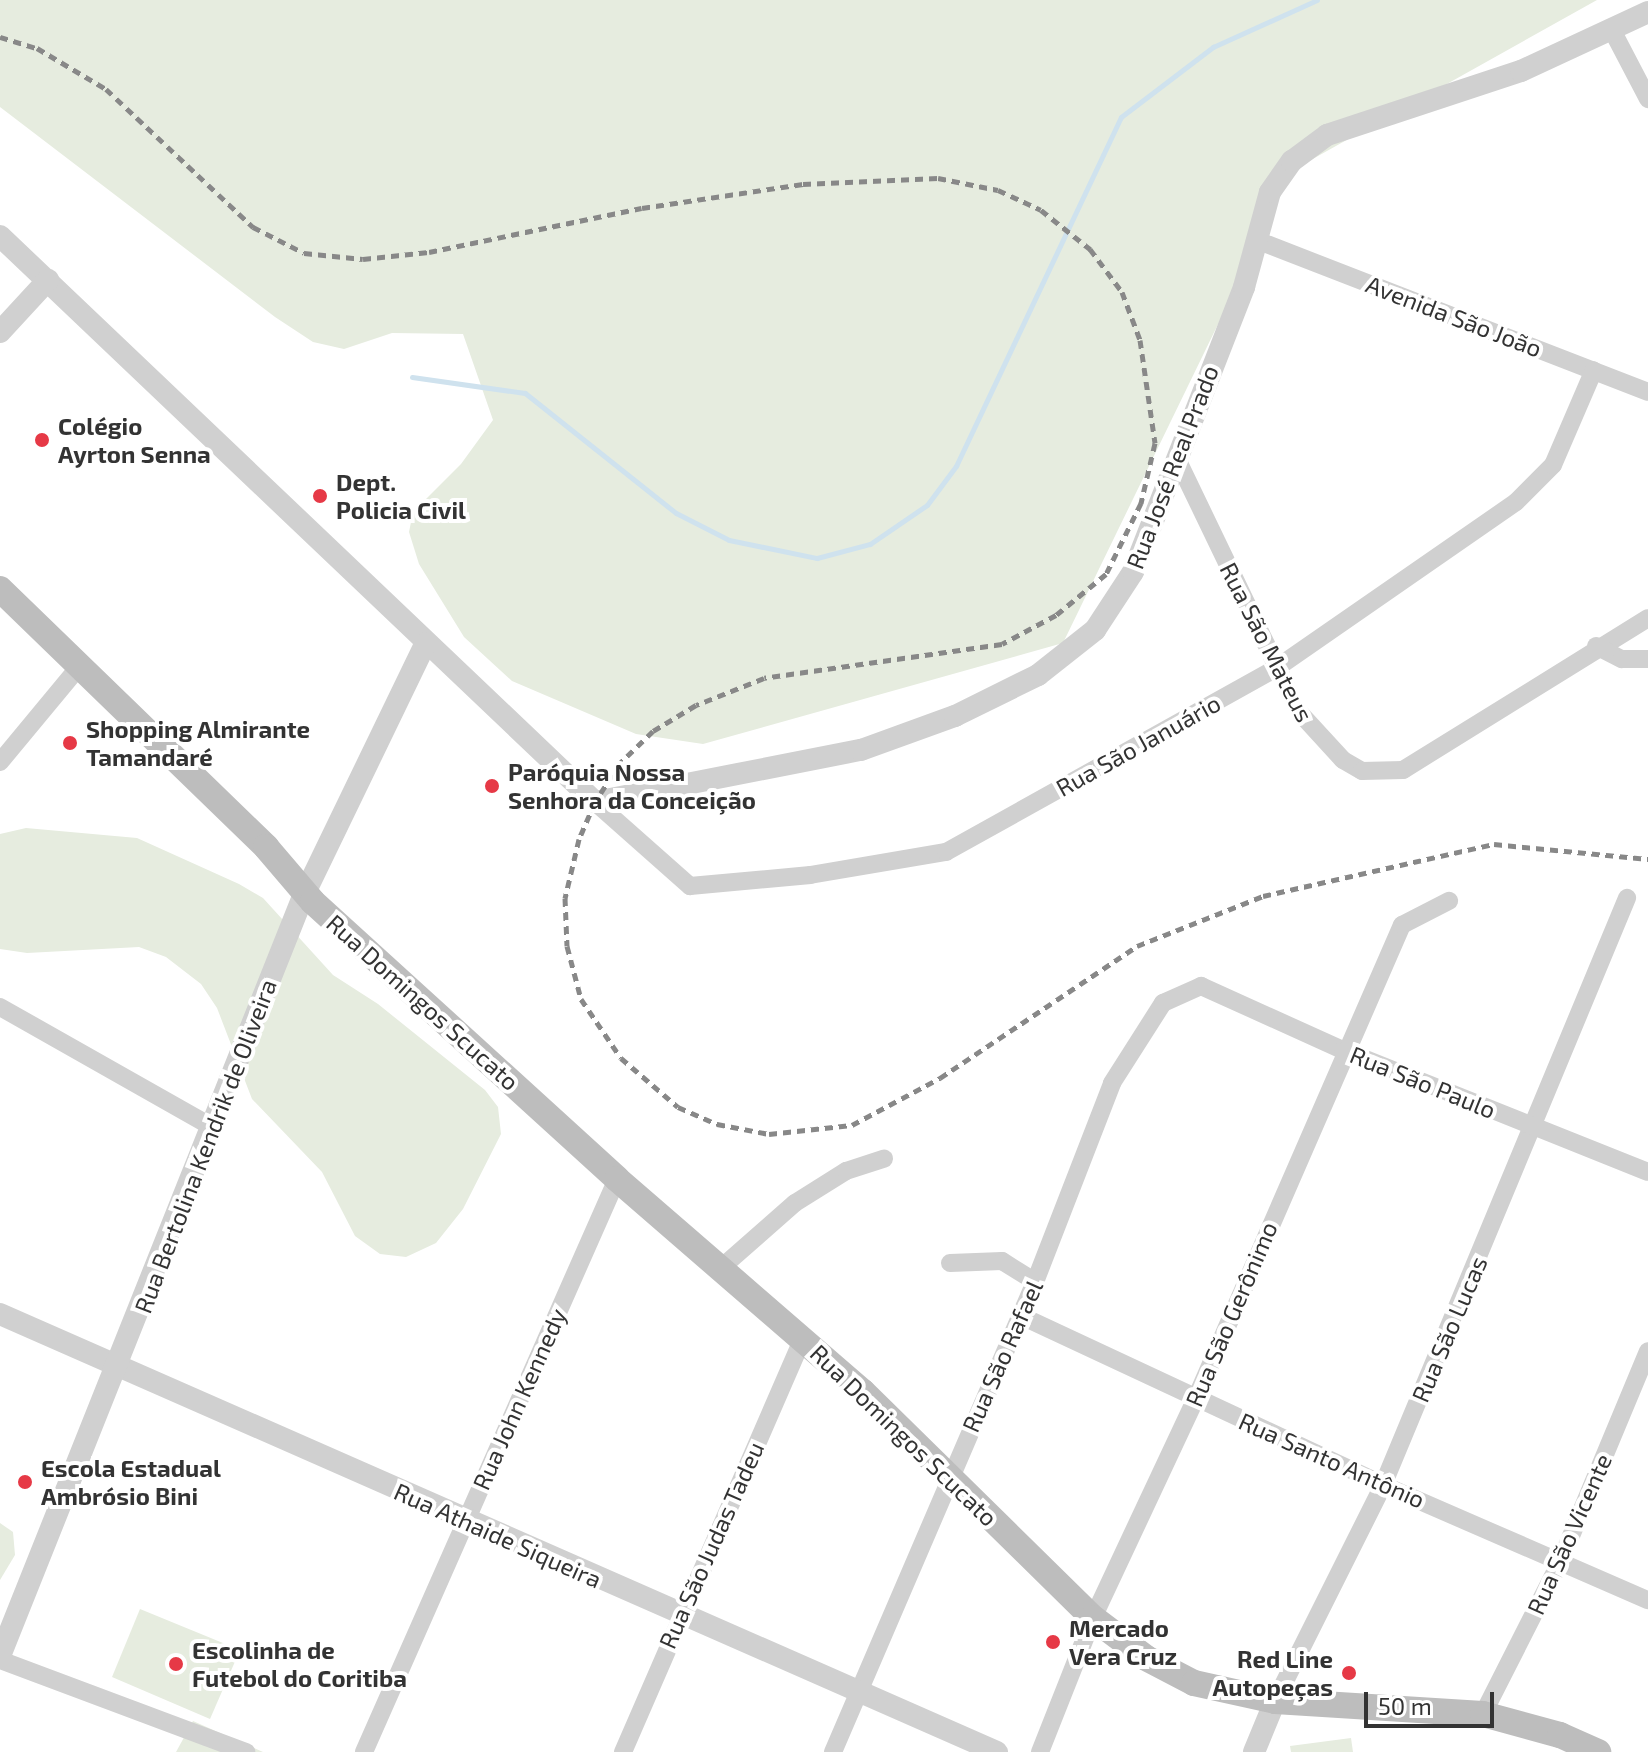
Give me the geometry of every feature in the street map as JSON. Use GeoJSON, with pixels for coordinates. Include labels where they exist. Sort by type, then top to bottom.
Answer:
{"type":"FeatureCollection","features":[{"type":"Feature","properties":{"kind":"main road","name":"Rua Domingos Scucato"},"geometry":{"type":"LineString","coordinates":[[0,589],[74,673],[307,896],[617,1179],[803,1339],[1093,1618],[1146,1658],[1194,1683],[1275,1701],[1483,1714],[1560,1735],[1598,1752]]}},
{"type":"Feature","properties":{"kind":"main road","name":"Rua Domingos Scucato"},"geometry":{"type":"LineString","coordinates":[[0,615],[74,673]]}},
{"type":"Feature","properties":{"kind":"street","name":"Rua José Real Prado"},"geometry":{"type":"LineString","coordinates":[[595,802],[861,750],[955,716],[1038,675],[1095,630],[1133,572],[1259,241],[1270,192],[1292,161],[1327,135],[1521,71],[1648,12]]}},
{"type":"Feature","properties":{"kind":"street"},"geometry":{"type":"LineString","coordinates":[[1612,30],[1648,99]]}},
{"type":"Feature","properties":{"kind":"street"},"geometry":{"type":"LineString","coordinates":[[0,236],[595,802]]}},
{"type":"Feature","properties":{"kind":"street","name":"Avenida São João"},"geometry":{"type":"LineString","coordinates":[[1259,241],[1648,392]]}},
{"type":"Feature","properties":{"kind":"street"},"geometry":{"type":"LineString","coordinates":[[0,332],[48,280]]}},
{"type":"Feature","properties":{"kind":"street","name":"Rua São Januário"},"geometry":{"type":"LineString","coordinates":[[595,802],[690,886],[810,875],[946,852],[1275,669],[1516,502],[1553,465],[1594,370]]}},
{"type":"Feature","properties":{"kind":"street","name":"Rua São Mateus"},"geometry":{"type":"LineString","coordinates":[[1177,459],[1275,669],[1299,712],[1343,760],[1362,771],[1403,770],[1596,646],[1648,618]]}},
{"type":"Feature","properties":{"kind":"street","name":"Rua Bertolina Kendrik de Oliveira"},"geometry":{"type":"LineString","coordinates":[[0,1658],[307,896],[426,643]]}},
{"type":"Feature","properties":{"kind":"street"},"geometry":{"type":"LineString","coordinates":[[1596,646],[1622,659],[1648,659]]}},
{"type":"Feature","properties":{"kind":"street"},"geometry":{"type":"LineString","coordinates":[[0,762],[74,673]]}},
{"type":"Feature","properties":{"kind":"street","name":"Rua São Lucas"},"geometry":{"type":"LineString","coordinates":[[1254,1752],[1275,1701],[1383,1485],[1627,898]]}},
{"type":"Feature","properties":{"kind":"street","name":"Rua São Gerônimo"},"geometry":{"type":"LineString","coordinates":[[1040,1752],[1093,1618],[1196,1398],[1343,1050],[1402,925],[1449,901]]}},
{"type":"Feature","properties":{"kind":"street","name":"Rua São Paulo"},"geometry":{"type":"LineString","coordinates":[[1201,986],[1343,1050],[1648,1172]]}},
{"type":"Feature","properties":{"kind":"street","name":"Rua São Rafael"},"geometry":{"type":"LineString","coordinates":[[833,1752],[1035,1282],[1112,1083],[1163,1003],[1201,986]]}},
{"type":"Feature","properties":{"kind":"street"},"geometry":{"type":"LineString","coordinates":[[0,1007],[214,1128]]}},
{"type":"Feature","properties":{"kind":"street"},"geometry":{"type":"LineString","coordinates":[[721,1268],[795,1203],[846,1171],[884,1159]]}},
{"type":"Feature","properties":{"kind":"street","name":"Rua John Kennedy"},"geometry":{"type":"LineString","coordinates":[[364,1752],[617,1179]]}},
{"type":"Feature","properties":{"kind":"street"},"geometry":{"type":"LineString","coordinates":[[950,1263],[1002,1261],[1035,1282]]}},
{"type":"Feature","properties":{"kind":"street","name":"Rua Athaide Siqueira"},"geometry":{"type":"LineString","coordinates":[[0,1314],[678,1616],[997,1752]]}},
{"type":"Feature","properties":{"kind":"street","name":"Rua Santo Antônio"},"geometry":{"type":"LineString","coordinates":[[1019,1315],[1383,1485],[1648,1600]]}},
{"type":"Feature","properties":{"kind":"street","name":"Rua São Judas Tadeu"},"geometry":{"type":"LineString","coordinates":[[623,1752],[678,1616],[803,1339]]}},
{"type":"Feature","properties":{"kind":"street","name":"Rua São Vicente"},"geometry":{"type":"LineString","coordinates":[[1483,1714],[1561,1560],[1648,1351]]}},
{"type":"Feature","properties":{"kind":"street"},"geometry":{"type":"LineString","coordinates":[[0,1658],[246,1752]]}},
{"type":"Feature","properties":{"kind":"shaded area"},"geometry":{"type":"Polygon","coordinates":[[[0,0],[1597,0],[1293,170],[1063,643],[703,744],[636,734],[512,681],[464,637],[419,564],[409,532],[413,512],[461,464],[493,420],[463,334],[392,333],[344,349],[313,342],[275,317],[0,107],[0,0]]]}},
{"type":"Feature","properties":{"kind":"shaded area"},"geometry":{"type":"Polygon","coordinates":[[[26,828],[137,838],[239,884],[263,898],[333,975],[378,1004],[485,1090],[498,1107],[501,1134],[463,1209],[436,1243],[406,1257],[380,1254],[355,1236],[322,1172],[252,1099],[217,1008],[201,984],[166,957],[139,947],[27,953],[0,949],[0,834],[26,828]]]}},
{"type":"Feature","properties":{"kind":"shaded area"},"geometry":{"type":"Polygon","coordinates":[[[0,1523],[13,1532],[15,1555],[0,1580],[0,1523]]]}},
{"type":"Feature","properties":{"kind":"shaded area","name":"Escolinha de Futebol do Coritiba"},"geometry":{"type":"Polygon","coordinates":[[[140,1609],[240,1650],[210,1719],[112,1677],[140,1609]]]}},
{"type":"Feature","properties":{"kind":"shaded area"},"geometry":{"type":"Polygon","coordinates":[[[193,1721],[263,1752],[176,1752],[193,1721]]]}},
{"type":"Feature","properties":{"kind":"shaded area"},"geometry":{"type":"Polygon","coordinates":[[[1351,1738],[1353,1752],[1291,1752],[1290,1746],[1351,1738]]]}},
{"type":"Feature","properties":{"kind":"waterway"},"geometry":{"type":"LineString","coordinates":[[412,377],[525,393],[676,513],[729,540],[817,558],[870,544],[927,505],[956,466],[1121,117],[1213,47],[1317,0]]}},
{"type":"Feature","properties":{"kind":"railway"},"geometry":{"type":"LineString","coordinates":[[0,37],[37,48],[106,89],[253,227],[304,253],[363,259],[429,252],[642,208],[803,184],[938,178],[998,190],[1041,210],[1090,249],[1122,292],[1140,340],[1155,443],[1141,503],[1106,574],[1056,615],[1002,644],[764,678],[696,705],[653,731],[620,763],[595,802],[579,839],[565,898],[567,946],[581,999],[621,1058],[678,1107],[717,1124],[769,1134],[852,1125],[940,1078],[1137,946],[1263,896],[1494,844],[1648,859]]}},
{"type":"Feature","properties":{"kind":"place","name":"Colégio Ayrton Senna"},"geometry":{"type":"Point","coordinates":[42,440]}},
{"type":"Feature","properties":{"kind":"place","name":"Dept. Policia Civil"},"geometry":{"type":"Point","coordinates":[320,496]}},
{"type":"Feature","properties":{"kind":"place","name":"Shopping Almirante Tamandaré"},"geometry":{"type":"Point","coordinates":[70,743]}},
{"type":"Feature","properties":{"kind":"place","name":"Paróquia Nossa Senhora da Conceição"},"geometry":{"type":"Point","coordinates":[492,786]}},
{"type":"Feature","properties":{"kind":"place","name":"Escola Estadual Ambrósio Bini"},"geometry":{"type":"Point","coordinates":[25,1482]}},
{"type":"Feature","properties":{"kind":"place","name":"Mercado Vera Cruz"},"geometry":{"type":"Point","coordinates":[1053,1642]}},
{"type":"Feature","properties":{"kind":"place","name":"Escolinha de Futebol do Coritiba"},"geometry":{"type":"Point","coordinates":[176,1664]}},
{"type":"Feature","properties":{"kind":"place","name":"Red Line Autopeças"},"geometry":{"type":"Point","coordinates":[1349,1673]}}]}
